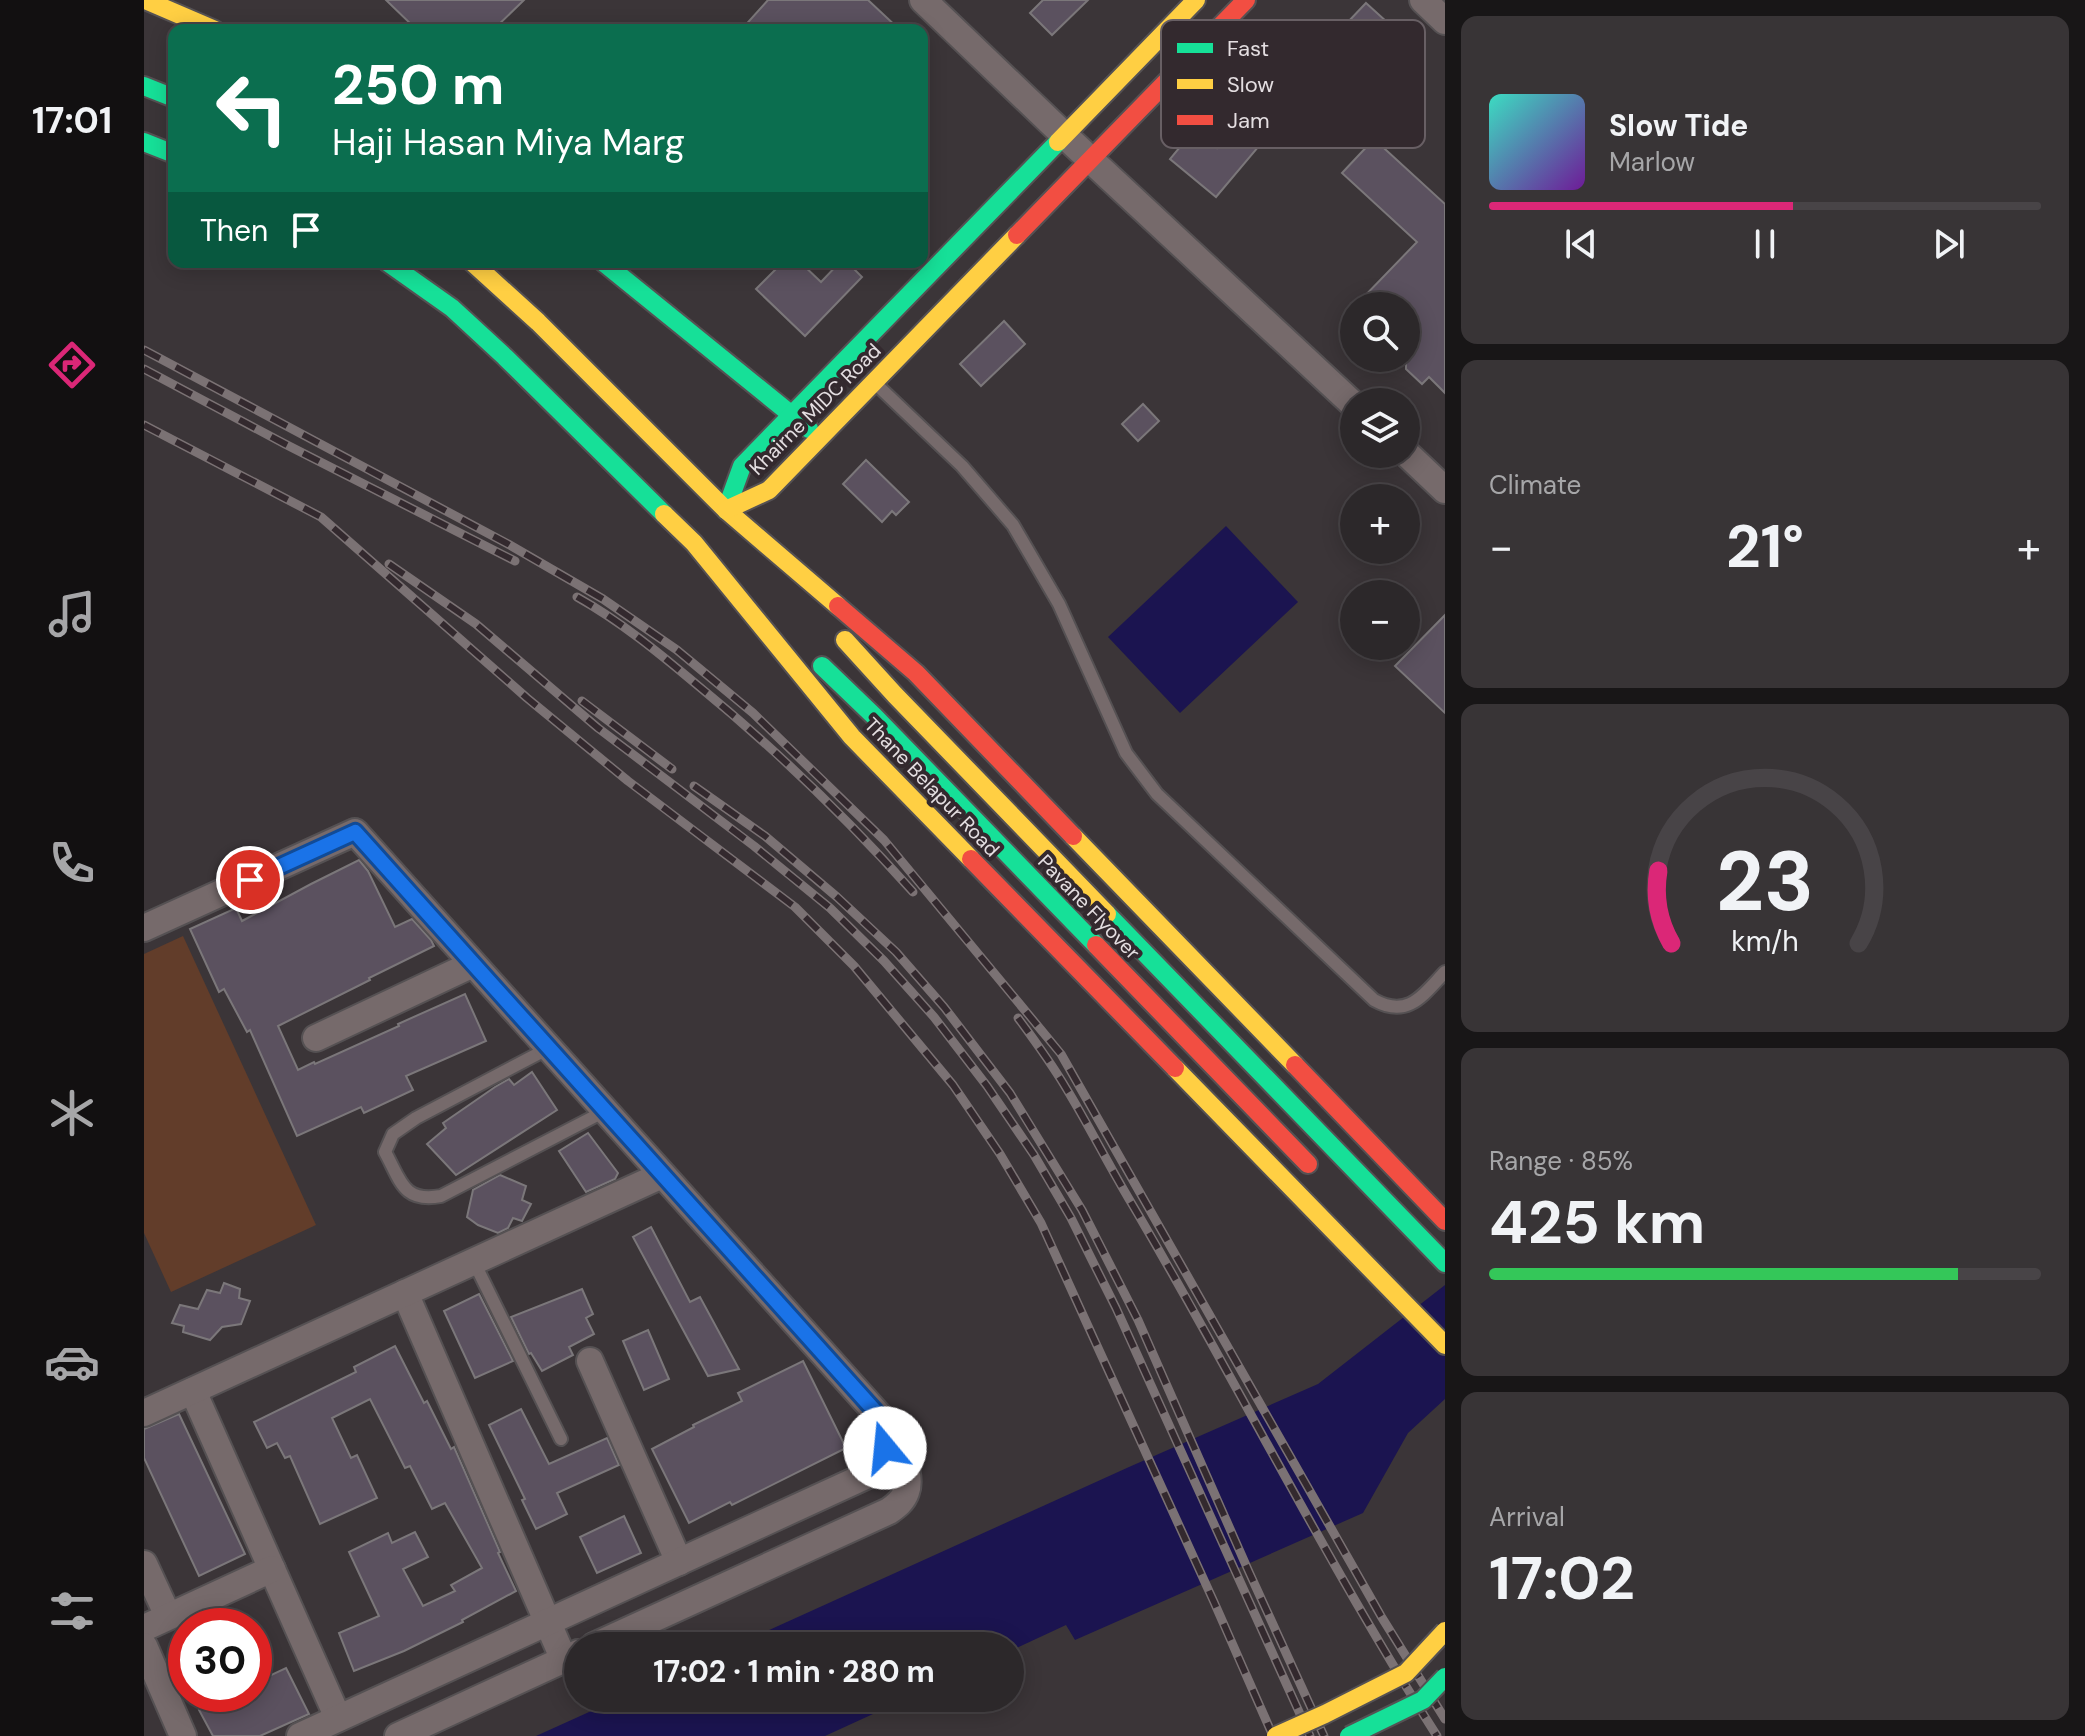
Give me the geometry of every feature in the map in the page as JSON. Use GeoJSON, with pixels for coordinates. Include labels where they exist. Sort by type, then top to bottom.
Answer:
{"type":"FeatureCollection","features":[{"type":"Feature","properties":{"kind":"main road"},"geometry":{"type":"LineString","coordinates":[[145,0],[201,24]]}},
{"type":"Feature","properties":{"kind":"main road","name":"Khairne MIDC Road"},"geometry":{"type":"LineString","coordinates":[[1176,20],[1196,0]]}},
{"type":"Feature","properties":{"kind":"main road","name":"Khairne MIDC Road"},"geometry":{"type":"LineString","coordinates":[[1227,20],[1246,0]]}},
{"type":"Feature","properties":{"kind":"main road","name":"Khairne MIDC Road"},"geometry":{"type":"LineString","coordinates":[[726,510],[742,466],[1161,36]]}},
{"type":"Feature","properties":{"kind":"main road"},"geometry":{"type":"LineString","coordinates":[[144,86],[168,96]]}},
{"type":"Feature","properties":{"kind":"main road","name":"Khairne MIDC Road"},"geometry":{"type":"LineString","coordinates":[[726,510],[769,490],[1161,88]]}},
{"type":"Feature","properties":{"kind":"main road"},"geometry":{"type":"LineString","coordinates":[[144,142],[168,152]]}},
{"type":"Feature","properties":{"kind":"main road","name":"Thane Belapur Road"},"geometry":{"type":"LineString","coordinates":[[395,268],[452,308],[694,543],[852,737],[1445,1345]]}},
{"type":"Feature","properties":{"kind":"main road"},"geometry":{"type":"LineString","coordinates":[[480,268],[726,510],[916,673],[1445,1221]]}},
{"type":"Feature","properties":{"kind":"main road"},"geometry":{"type":"LineString","coordinates":[[610,268],[820,438]]}},
{"type":"Feature","properties":{"kind":"main road","name":"Pavane Flyover"},"geometry":{"type":"LineString","coordinates":[[726,510],[895,695],[1445,1263]]}},
{"type":"Feature","properties":{"kind":"main road","name":"Pavane Flyover"},"geometry":{"type":"LineString","coordinates":[[694,543],[874,716],[1318,1175]]}},
{"type":"Feature","properties":{"kind":"main road"},"geometry":{"type":"LineString","coordinates":[[1276,1736],[1406,1673],[1445,1631]]}},
{"type":"Feature","properties":{"kind":"main road"},"geometry":{"type":"LineString","coordinates":[[1423,1700],[1445,1677]]}},
{"type":"Feature","properties":{"kind":"main road"},"geometry":{"type":"LineString","coordinates":[[1349,1736],[1445,1690]]}},
{"type":"Feature","properties":{"kind":"street"},"geometry":{"type":"LineString","coordinates":[[923,0],[1340,392]]}},
{"type":"Feature","properties":{"kind":"street"},"geometry":{"type":"LineString","coordinates":[[1423,0],[1445,21]]}},
{"type":"Feature","properties":{"kind":"street"},"geometry":{"type":"LineString","coordinates":[[1420,466],[1445,490]]}},
{"type":"Feature","properties":{"kind":"street"},"geometry":{"type":"LineString","coordinates":[[144,928],[355,832],[882,1419],[895,1442],[908,1477],[907,1492],[889,1511],[625,1632]]}},
{"type":"Feature","properties":{"kind":"street"},"geometry":{"type":"LineString","coordinates":[[316,1038],[473,964]]}},
{"type":"Feature","properties":{"kind":"street"},"geometry":{"type":"LineString","coordinates":[[144,1413],[662,1175]]}},
{"type":"Feature","properties":{"kind":"street"},"geometry":{"type":"LineString","coordinates":[[405,1293],[547,1622],[564,1646]]}},
{"type":"Feature","properties":{"kind":"street"},"geometry":{"type":"LineString","coordinates":[[590,1361],[679,1562]]}},
{"type":"Feature","properties":{"kind":"street"},"geometry":{"type":"LineString","coordinates":[[193,1391],[338,1718]]}},
{"type":"Feature","properties":{"kind":"street"},"geometry":{"type":"LineString","coordinates":[[300,1736],[872,1473],[884,1456],[882,1419]]}},
{"type":"Feature","properties":{"kind":"street"},"geometry":{"type":"LineString","coordinates":[[144,1564],[168,1616],[144,1628]]}},
{"type":"Feature","properties":{"kind":"street"},"geometry":{"type":"LineString","coordinates":[[186,1608],[272,1569]]}},
{"type":"Feature","properties":{"kind":"street"},"geometry":{"type":"LineString","coordinates":[[144,1646],[183,1736]]}},
{"type":"Feature","properties":{"kind":"street"},"geometry":{"type":"LineString","coordinates":[[398,1736],[564,1659]]}},
{"type":"Feature","properties":{"kind":"lane"},"geometry":{"type":"LineString","coordinates":[[874,382],[962,466],[1013,525],[1059,604],[1126,753],[1157,794],[1374,1000],[1387,1007],[1403,1008],[1418,999],[1445,972]]}},
{"type":"Feature","properties":{"kind":"lane"},"geometry":{"type":"LineString","coordinates":[[549,1048],[416,1118],[393,1134],[385,1152],[408,1193],[424,1199],[441,1196],[605,1111]]}},
{"type":"Feature","properties":{"kind":"lane"},"geometry":{"type":"LineString","coordinates":[[474,1262],[561,1439]]}},
{"type":"Feature","properties":{"kind":"shaded area"},"geometry":{"type":"Polygon","coordinates":[[[1226,526],[1298,602],[1180,713],[1108,637],[1226,526]]]}},
{"type":"Feature","properties":{"kind":"shaded area"},"geometry":{"type":"Polygon","coordinates":[[[183,936],[316,1225],[171,1292],[144,1233],[144,954],[183,936]]]}},
{"type":"Feature","properties":{"kind":"shaded area"},"geometry":{"type":"Polygon","coordinates":[[[1445,1285],[1445,1399],[1408,1433],[1363,1513],[1075,1640],[1066,1625],[1024,1644],[1024,1632],[765,1632],[1129,1467],[1318,1384],[1445,1285]]]}},
{"type":"Feature","properties":{"kind":"shaded area"},"geometry":{"type":"Polygon","coordinates":[[[589,1712],[877,1712],[825,1736],[536,1736],[589,1712]]]}},
{"type":"Feature","properties":{"kind":"building"},"geometry":{"type":"Polygon","coordinates":[[[386,0],[524,0],[499,24],[411,24],[386,0]]]}},
{"type":"Feature","properties":{"kind":"building"},"geometry":{"type":"Polygon","coordinates":[[[768,0],[868,0],[894,24],[746,24],[768,0]]]}},
{"type":"Feature","properties":{"kind":"building"},"geometry":{"type":"Polygon","coordinates":[[[1043,0],[1088,0],[1052,35],[1030,13],[1043,0]]]}},
{"type":"Feature","properties":{"kind":"building"},"geometry":{"type":"Polygon","coordinates":[[[1366,3],[1385,20],[1350,20],[1366,3]]]}},
{"type":"Feature","properties":{"kind":"building"},"geometry":{"type":"Polygon","coordinates":[[[1179,148],[1257,148],[1216,197],[1170,159],[1179,148]]]}},
{"type":"Feature","properties":{"kind":"building"},"geometry":{"type":"Polygon","coordinates":[[[1366,148],[1384,148],[1445,204],[1445,393],[1429,377],[1422,384],[1409,372],[1420,372],[1420,292],[1369,292],[1417,242],[1342,173],[1366,148]]]}},
{"type":"Feature","properties":{"kind":"building"},"geometry":{"type":"Polygon","coordinates":[[[777,268],[806,268],[821,282],[834,268],[853,268],[862,277],[805,336],[756,289],[777,268]]]}},
{"type":"Feature","properties":{"kind":"building"},"geometry":{"type":"Polygon","coordinates":[[[1004,321],[1025,344],[981,386],[960,364],[1004,321]]]}},
{"type":"Feature","properties":{"kind":"building"},"geometry":{"type":"Polygon","coordinates":[[[1143,404],[1159,421],[1138,441],[1122,424],[1143,404]]]}},
{"type":"Feature","properties":{"kind":"building"},"geometry":{"type":"Polygon","coordinates":[[[866,460],[909,502],[896,515],[892,511],[882,522],[843,484],[866,460]]]}},
{"type":"Feature","properties":{"kind":"building"},"geometry":{"type":"Polygon","coordinates":[[[1445,615],[1445,713],[1395,666],[1401,660],[1420,660],[1420,640],[1445,615]]]}},
{"type":"Feature","properties":{"kind":"building"},"geometry":{"type":"Polygon","coordinates":[[[359,860],[368,871],[395,927],[412,919],[434,946],[278,1026],[298,1070],[465,994],[486,1041],[406,1076],[413,1090],[364,1113],[361,1107],[297,1136],[250,1030],[247,1032],[224,989],[219,992],[190,929],[236,908],[242,921],[359,860]]]}},
{"type":"Feature","properties":{"kind":"building"},"geometry":{"type":"Polygon","coordinates":[[[532,1072],[557,1110],[456,1175],[427,1144],[446,1128],[443,1123],[495,1087],[509,1079],[514,1085],[532,1072]]]}},
{"type":"Feature","properties":{"kind":"building"},"geometry":{"type":"Polygon","coordinates":[[[588,1133],[618,1173],[615,1179],[586,1192],[559,1151],[588,1133]]]}},
{"type":"Feature","properties":{"kind":"building"},"geometry":{"type":"Polygon","coordinates":[[[500,1175],[526,1186],[522,1200],[531,1204],[522,1221],[513,1218],[508,1228],[498,1233],[467,1217],[473,1190],[500,1175]]]}},
{"type":"Feature","properties":{"kind":"building"},"geometry":{"type":"Polygon","coordinates":[[[651,1227],[690,1302],[700,1297],[739,1369],[708,1376],[633,1237],[651,1227]]]}},
{"type":"Feature","properties":{"kind":"building"},"geometry":{"type":"Polygon","coordinates":[[[224,1283],[240,1289],[239,1298],[250,1301],[241,1324],[222,1327],[210,1340],[183,1332],[184,1326],[172,1323],[180,1305],[198,1309],[207,1290],[220,1293],[224,1283]]]}},
{"type":"Feature","properties":{"kind":"building"},"geometry":{"type":"Polygon","coordinates":[[[582,1289],[593,1314],[586,1318],[594,1334],[569,1347],[573,1355],[542,1371],[529,1354],[511,1317],[582,1289]]]}},
{"type":"Feature","properties":{"kind":"building"},"geometry":{"type":"Polygon","coordinates":[[[479,1294],[513,1361],[475,1378],[444,1311],[479,1294]]]}},
{"type":"Feature","properties":{"kind":"building"},"geometry":{"type":"Polygon","coordinates":[[[648,1330],[669,1379],[644,1390],[623,1341],[648,1330]]]}},
{"type":"Feature","properties":{"kind":"building"},"geometry":{"type":"Polygon","coordinates":[[[395,1346],[424,1403],[427,1401],[451,1449],[454,1447],[516,1591],[463,1622],[354,1671],[339,1633],[379,1616],[349,1552],[388,1533],[392,1543],[415,1532],[428,1557],[403,1569],[423,1606],[455,1591],[451,1585],[482,1568],[445,1503],[432,1509],[410,1466],[405,1468],[370,1399],[332,1418],[351,1458],[357,1455],[377,1498],[320,1524],[290,1456],[285,1458],[277,1443],[267,1448],[254,1422],[356,1372],[354,1367],[395,1346]]]}},
{"type":"Feature","properties":{"kind":"building"},"geometry":{"type":"Polygon","coordinates":[[[803,1361],[846,1448],[689,1523],[652,1449],[742,1401],[738,1393],[803,1361]]]}},
{"type":"Feature","properties":{"kind":"building"},"geometry":{"type":"Polygon","coordinates":[[[521,1409],[549,1464],[607,1438],[619,1465],[557,1493],[567,1514],[536,1529],[489,1425],[521,1409]]]}},
{"type":"Feature","properties":{"kind":"building"},"geometry":{"type":"Polygon","coordinates":[[[179,1414],[245,1554],[199,1576],[144,1458],[144,1429],[179,1414]]]}},
{"type":"Feature","properties":{"kind":"building"},"geometry":{"type":"Polygon","coordinates":[[[624,1516],[641,1553],[597,1573],[580,1537],[624,1516]]]}},
{"type":"Feature","properties":{"kind":"building"},"geometry":{"type":"Polygon","coordinates":[[[286,1668],[309,1714],[260,1736],[213,1736],[200,1712],[272,1712],[272,1675],[286,1668]]]}},
{"type":"Feature","properties":{"kind":"railway"},"geometry":{"type":"LineString","coordinates":[[144,350],[508,544],[603,599],[677,650],[753,713],[884,840],[1061,1054],[1381,1616],[1445,1719]]}},
{"type":"Feature","properties":{"kind":"railway"},"geometry":{"type":"LineString","coordinates":[[144,369],[515,561]]}},
{"type":"Feature","properties":{"kind":"railway"},"geometry":{"type":"LineString","coordinates":[[144,425],[321,517],[527,698],[628,781],[795,907],[854,966],[953,1085],[1000,1154],[1041,1223],[1273,1736]]}},
{"type":"Feature","properties":{"kind":"railway"},"geometry":{"type":"LineString","coordinates":[[389,564],[476,624],[598,728],[830,908],[884,961],[934,1017],[987,1086],[1034,1155],[1071,1218],[1116,1308],[1310,1736]]}},
{"type":"Feature","properties":{"kind":"railway"},"geometry":{"type":"LineString","coordinates":[[577,597],[609,616],[725,708],[835,810],[913,892]]}},
{"type":"Feature","properties":{"kind":"railway"},"geometry":{"type":"LineString","coordinates":[[582,701],[672,769]]}},
{"type":"Feature","properties":{"kind":"railway"},"geometry":{"type":"LineString","coordinates":[[694,786],[765,836],[896,952],[944,1007],[1010,1093],[1082,1210],[1138,1320],[1324,1736]]}},
{"type":"Feature","properties":{"kind":"railway"},"geometry":{"type":"LineString","coordinates":[[1018,1018],[1074,1102],[1318,1536],[1437,1736]]}},
{"type":"Feature","properties":{"kind":"traffic: fast"},"geometry":{"type":"LineString","coordinates":[[144,86],[168,96]]}},
{"type":"Feature","properties":{"kind":"traffic: fast"},"geometry":{"type":"LineString","coordinates":[[144,142],[168,152]]}},
{"type":"Feature","properties":{"kind":"traffic: fast"},"geometry":{"type":"LineString","coordinates":[[726,510],[742,466],[1058,142]]}},
{"type":"Feature","properties":{"kind":"traffic: fast"},"geometry":{"type":"LineString","coordinates":[[395,268],[452,308],[664,514]]}},
{"type":"Feature","properties":{"kind":"traffic: fast"},"geometry":{"type":"LineString","coordinates":[[610,268],[809,429]]}},
{"type":"Feature","properties":{"kind":"traffic: fast"},"geometry":{"type":"LineString","coordinates":[[822,666],[1096,945]]}},
{"type":"Feature","properties":{"kind":"traffic: fast"},"geometry":{"type":"LineString","coordinates":[[1107,914],[1445,1263]]}},
{"type":"Feature","properties":{"kind":"traffic: fast"},"geometry":{"type":"LineString","coordinates":[[1349,1736],[1423,1700],[1445,1677]]}},
{"type":"Feature","properties":{"kind":"traffic: slow"},"geometry":{"type":"LineString","coordinates":[[145,0],[201,24]]}},
{"type":"Feature","properties":{"kind":"traffic: slow"},"geometry":{"type":"LineString","coordinates":[[1177,20],[1196,0]]}},
{"type":"Feature","properties":{"kind":"traffic: slow"},"geometry":{"type":"LineString","coordinates":[[1058,142],[1161,36]]}},
{"type":"Feature","properties":{"kind":"traffic: slow"},"geometry":{"type":"LineString","coordinates":[[726,510],[769,490],[1017,235]]}},
{"type":"Feature","properties":{"kind":"traffic: slow"},"geometry":{"type":"LineString","coordinates":[[479,268],[538,322],[726,510],[838,606]]}},
{"type":"Feature","properties":{"kind":"traffic: slow"},"geometry":{"type":"LineString","coordinates":[[664,514],[694,543],[852,737],[971,859]]}},
{"type":"Feature","properties":{"kind":"traffic: slow"},"geometry":{"type":"LineString","coordinates":[[845,640],[1107,914]]}},
{"type":"Feature","properties":{"kind":"traffic: slow"},"geometry":{"type":"LineString","coordinates":[[1073,836],[1295,1065]]}},
{"type":"Feature","properties":{"kind":"traffic: slow"},"geometry":{"type":"LineString","coordinates":[[1175,1068],[1445,1345]]}},
{"type":"Feature","properties":{"kind":"traffic: slow"},"geometry":{"type":"LineString","coordinates":[[1276,1736],[1406,1673],[1445,1631]]}},
{"type":"Feature","properties":{"kind":"traffic: jam"},"geometry":{"type":"LineString","coordinates":[[1227,20],[1246,0]]}},
{"type":"Feature","properties":{"kind":"traffic: jam"},"geometry":{"type":"LineString","coordinates":[[1017,235],[1161,87]]}},
{"type":"Feature","properties":{"kind":"traffic: jam"},"geometry":{"type":"LineString","coordinates":[[838,606],[916,673],[1073,836]]}},
{"type":"Feature","properties":{"kind":"traffic: jam"},"geometry":{"type":"LineString","coordinates":[[971,859],[1175,1068]]}},
{"type":"Feature","properties":{"kind":"traffic: jam"},"geometry":{"type":"LineString","coordinates":[[1096,945],[1308,1164]]}},
{"type":"Feature","properties":{"kind":"traffic: jam"},"geometry":{"type":"LineString","coordinates":[[1295,1065],[1445,1221]]}},
{"type":"Feature","properties":{"kind":"route"},"geometry":{"type":"LineString","coordinates":[[250,880],[355,832],[882,1419],[885,1448]]}}]}
